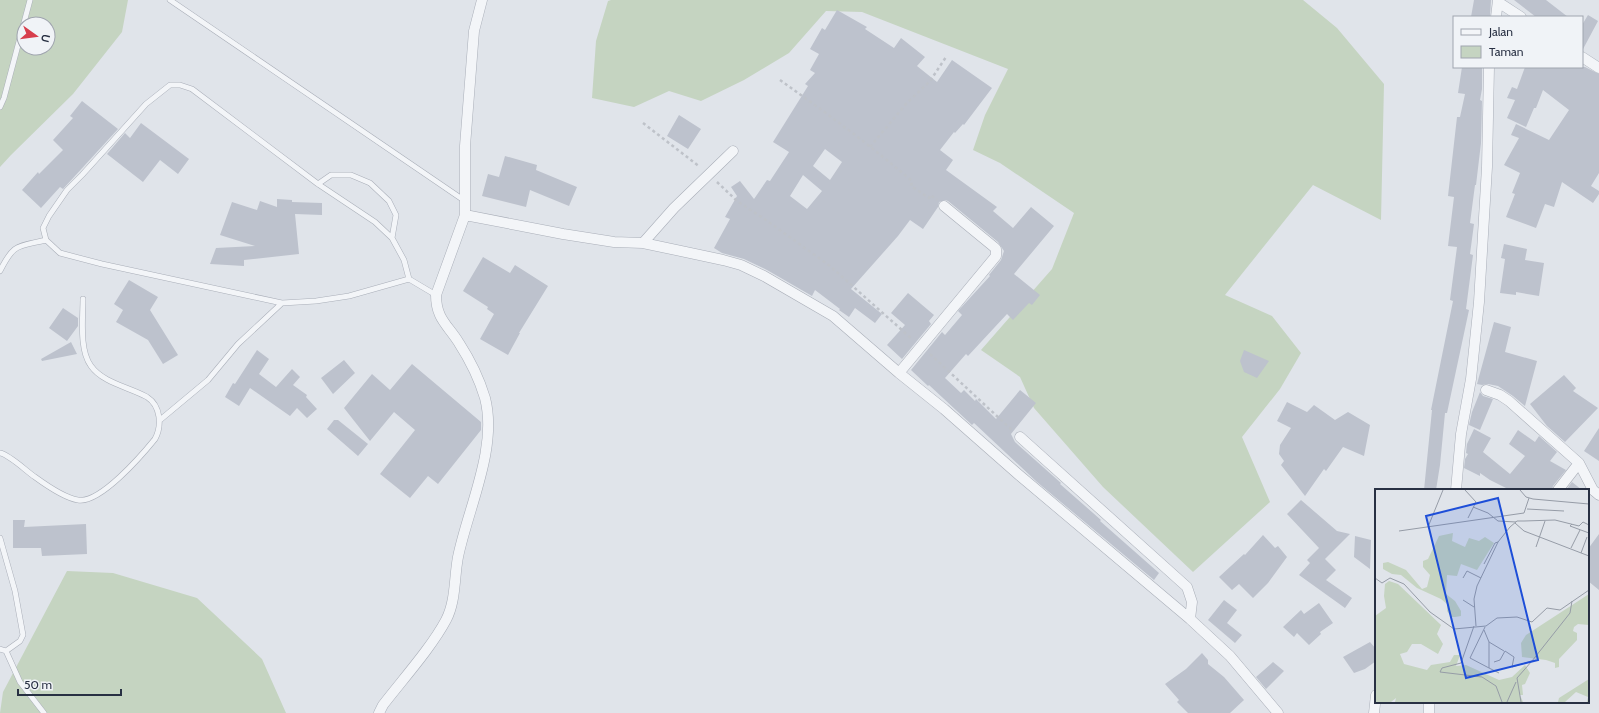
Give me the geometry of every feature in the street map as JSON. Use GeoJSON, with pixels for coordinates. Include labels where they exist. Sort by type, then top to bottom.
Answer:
{"type":"FeatureCollection","features":[{"type":"Feature","properties":{"kind":"street"},"geometry":{"type":"LineString","coordinates":[[379,713],[383,705],[447,619],[452,603],[458,558],[479,481],[488,432],[487,406],[480,380],[459,343],[438,313],[436,295],[465,215],[465,146],[474,31],[482,0]]}},
{"type":"Feature","properties":{"kind":"street"},"geometry":{"type":"LineString","coordinates":[[1496,16],[1498,1],[1520,16]]}},
{"type":"Feature","properties":{"kind":"street"},"geometry":{"type":"LineString","coordinates":[[1583,58],[1599,68]]}},
{"type":"Feature","properties":{"kind":"street"},"geometry":{"type":"LineString","coordinates":[[1456,489],[1461,434],[1471,379],[1479,302],[1487,166],[1489,68]]}},
{"type":"Feature","properties":{"kind":"street"},"geometry":{"type":"LineString","coordinates":[[643,243],[674,208],[732,151]]}},
{"type":"Feature","properties":{"kind":"street"},"geometry":{"type":"LineString","coordinates":[[899,373],[994,259],[996,253],[994,247],[944,206]]}},
{"type":"Feature","properties":{"kind":"street"},"geometry":{"type":"LineString","coordinates":[[465,215],[563,234],[614,242],[643,243],[723,260],[741,265],[764,276],[833,316],[1190,619],[1230,656],[1279,712]]}},
{"type":"Feature","properties":{"kind":"street"},"geometry":{"type":"LineString","coordinates":[[1486,390],[1500,395],[1509,401],[1579,463],[1593,490],[1599,495]]}},
{"type":"Feature","properties":{"kind":"street"},"geometry":{"type":"LineString","coordinates":[[1020,437],[1187,587],[1192,602],[1190,619]]}},
{"type":"Feature","properties":{"kind":"street"},"geometry":{"type":"LineString","coordinates":[[1559,489],[1579,463]]}},
{"type":"Feature","properties":{"kind":"street"},"geometry":{"type":"LineString","coordinates":[[1374,713],[1375,703]]}},
{"type":"Feature","properties":{"kind":"lane"},"geometry":{"type":"LineString","coordinates":[[0,107],[4,98],[30,0]]}},
{"type":"Feature","properties":{"kind":"lane"},"geometry":{"type":"LineString","coordinates":[[170,0],[465,201]]}},
{"type":"Feature","properties":{"kind":"lane"},"geometry":{"type":"LineString","coordinates":[[409,279],[349,296],[282,303],[102,264],[60,253],[46,240],[43,228],[49,216],[67,190],[146,104],[170,85],[180,85],[192,89],[318,184],[375,222],[392,238],[404,260],[409,279],[436,295]]}},
{"type":"Feature","properties":{"kind":"lane"},"geometry":{"type":"LineString","coordinates":[[318,184],[331,175],[351,175],[370,183],[389,201],[396,215],[392,238]]}},
{"type":"Feature","properties":{"kind":"lane"},"geometry":{"type":"LineString","coordinates":[[0,271],[12,249],[22,245],[46,240]]}},
{"type":"Feature","properties":{"kind":"lane"},"geometry":{"type":"LineString","coordinates":[[0,453],[41,482],[68,497],[79,500],[88,500],[96,496],[124,473],[155,439],[159,432],[160,420],[155,407],[148,398],[108,379],[92,368],[86,355],[83,335],[83,299]]}},
{"type":"Feature","properties":{"kind":"lane"},"geometry":{"type":"LineString","coordinates":[[160,420],[202,385],[238,344],[282,303]]}},
{"type":"Feature","properties":{"kind":"lane"},"geometry":{"type":"LineString","coordinates":[[0,538],[15,591],[22,635],[20,641],[6,651]]}},
{"type":"Feature","properties":{"kind":"lane"},"geometry":{"type":"LineString","coordinates":[[0,649],[6,651],[20,682],[44,713]]}},
{"type":"Feature","properties":{"kind":"path"},"geometry":{"type":"LineString","coordinates":[[870,146],[896,115],[930,81],[946,57]]}},
{"type":"Feature","properties":{"kind":"path"},"geometry":{"type":"LineString","coordinates":[[780,80],[870,146],[912,181],[911,186],[929,198],[930,195],[944,206]]}},
{"type":"Feature","properties":{"kind":"path"},"geometry":{"type":"LineString","coordinates":[[643,123],[709,174],[737,201],[830,266],[921,346],[1020,437]]}},
{"type":"Feature","properties":{"kind":"green space"},"geometry":{"type":"Polygon","coordinates":[[[0,0],[128,0],[122,32],[73,94],[0,167],[0,0]]]}},
{"type":"Feature","properties":{"kind":"green space"},"geometry":{"type":"Polygon","coordinates":[[[1303,0],[1337,28],[1384,84],[1381,220],[1313,185],[1225,295],[1272,316],[1301,353],[1280,389],[1242,437],[1270,502],[1193,572],[1103,487],[1034,408],[1020,377],[981,350],[1052,269],[1074,213],[1000,163],[973,150],[985,115],[1008,69],[862,12],[826,11],[789,53],[744,80],[701,101],[669,91],[634,107],[592,98],[596,41],[608,1],[1303,0]]]}},
{"type":"Feature","properties":{"kind":"green space"},"geometry":{"type":"Polygon","coordinates":[[[67,571],[113,573],[197,598],[262,659],[286,713],[0,713],[3,692],[67,571]]]}},
{"type":"Feature","properties":{"kind":"building"},"geometry":{"type":"Polygon","coordinates":[[[1474,0],[1491,0],[1490,16],[1471,16],[1474,0]]]}},
{"type":"Feature","properties":{"kind":"building"},"geometry":{"type":"Polygon","coordinates":[[[1514,0],[1546,0],[1567,16],[1535,16],[1514,0]]]}},
{"type":"Feature","properties":{"kind":"building"},"geometry":{"type":"Polygon","coordinates":[[[837,10],[867,27],[865,29],[894,48],[901,38],[925,57],[917,66],[937,82],[952,60],[992,88],[964,125],[963,124],[955,133],[954,132],[940,150],[953,160],[946,170],[997,207],[993,211],[1013,228],[1031,207],[1054,226],[1014,274],[1040,295],[1032,305],[1029,303],[1013,320],[1007,314],[968,356],[966,354],[945,378],[961,393],[964,390],[975,401],[976,399],[996,419],[1020,390],[1036,403],[1011,434],[1015,442],[1101,520],[1100,521],[1159,573],[1154,580],[1037,482],[974,423],[972,425],[911,370],[942,332],[945,335],[962,315],[958,311],[990,276],[989,275],[1001,260],[1004,251],[998,242],[948,201],[945,200],[939,202],[938,207],[923,229],[910,220],[898,236],[851,289],[882,314],[875,323],[855,308],[849,317],[815,290],[812,296],[767,270],[744,259],[722,253],[714,248],[730,219],[725,217],[737,196],[731,187],[740,181],[754,199],[767,180],[770,181],[789,152],[773,142],[808,86],[805,84],[815,73],[810,70],[819,54],[810,49],[822,28],[825,30],[837,10]],[[825,149],[813,166],[830,180],[842,162],[825,149]],[[803,175],[790,196],[807,209],[822,191],[803,175]]]}},
{"type":"Feature","properties":{"kind":"building"},"geometry":{"type":"Polygon","coordinates":[[[1588,15],[1598,21],[1583,49],[1583,23],[1588,15]]]}},
{"type":"Feature","properties":{"kind":"building"},"geometry":{"type":"Polygon","coordinates":[[[1585,67],[1599,74],[1599,173],[1591,186],[1599,191],[1599,194],[1593,203],[1562,182],[1554,207],[1545,204],[1536,228],[1506,217],[1515,194],[1512,193],[1520,173],[1504,165],[1519,138],[1511,135],[1516,124],[1549,140],[1569,110],[1543,90],[1526,127],[1507,118],[1515,100],[1507,98],[1512,87],[1517,89],[1525,68],[1585,67]]]}},
{"type":"Feature","properties":{"kind":"building"},"geometry":{"type":"Polygon","coordinates":[[[1462,68],[1482,68],[1482,89],[1480,100],[1482,101],[1481,143],[1470,223],[1474,224],[1470,254],[1473,255],[1466,309],[1469,310],[1447,413],[1445,413],[1436,489],[1424,489],[1431,410],[1453,301],[1450,300],[1457,247],[1448,246],[1454,197],[1448,196],[1457,117],[1460,117],[1465,94],[1458,93],[1462,68]]]}},
{"type":"Feature","properties":{"kind":"building"},"geometry":{"type":"Polygon","coordinates":[[[82,101],[118,129],[63,189],[60,187],[41,208],[22,190],[38,172],[39,174],[63,150],[53,140],[73,118],[70,116],[82,101]]]}},
{"type":"Feature","properties":{"kind":"building"},"geometry":{"type":"Polygon","coordinates":[[[679,115],[701,129],[688,149],[667,136],[679,115]]]}},
{"type":"Feature","properties":{"kind":"building"},"geometry":{"type":"Polygon","coordinates":[[[141,123],[189,159],[178,174],[160,160],[143,182],[107,154],[125,133],[130,138],[141,123]]]}},
{"type":"Feature","properties":{"kind":"building"},"geometry":{"type":"Polygon","coordinates":[[[505,156],[537,165],[536,170],[577,187],[569,206],[530,190],[526,207],[482,196],[488,174],[499,177],[505,156]]]}},
{"type":"Feature","properties":{"kind":"building"},"geometry":{"type":"Polygon","coordinates":[[[277,199],[292,200],[292,202],[322,203],[322,215],[295,214],[299,254],[244,260],[244,266],[210,264],[216,248],[255,246],[220,235],[232,202],[257,210],[260,201],[277,207],[277,199]]]}},
{"type":"Feature","properties":{"kind":"building"},"geometry":{"type":"Polygon","coordinates":[[[1504,244],[1527,249],[1525,260],[1544,263],[1539,296],[1516,292],[1516,295],[1500,293],[1505,259],[1501,258],[1504,244]]]}},
{"type":"Feature","properties":{"kind":"building"},"geometry":{"type":"Polygon","coordinates":[[[483,257],[510,273],[515,265],[548,286],[519,333],[508,355],[480,339],[494,314],[487,309],[488,307],[463,291],[483,257]]]}},
{"type":"Feature","properties":{"kind":"building"},"geometry":{"type":"Polygon","coordinates":[[[129,280],[158,297],[150,310],[178,355],[163,364],[148,340],[116,322],[123,310],[114,304],[129,280]]]}},
{"type":"Feature","properties":{"kind":"building"},"geometry":{"type":"Polygon","coordinates":[[[908,293],[934,315],[929,321],[931,324],[902,359],[887,345],[905,325],[891,313],[908,293]]]}},
{"type":"Feature","properties":{"kind":"building"},"geometry":{"type":"Polygon","coordinates":[[[63,308],[78,318],[78,326],[67,341],[49,328],[63,308]]]}},
{"type":"Feature","properties":{"kind":"building"},"geometry":{"type":"Polygon","coordinates":[[[1494,322],[1511,327],[1505,352],[1537,361],[1525,406],[1498,386],[1477,384],[1494,322]]]}},
{"type":"Feature","properties":{"kind":"building"},"geometry":{"type":"Polygon","coordinates":[[[71,342],[77,354],[42,361],[41,359],[71,342]]]}},
{"type":"Feature","properties":{"kind":"building"},"geometry":{"type":"Polygon","coordinates":[[[257,350],[269,359],[259,374],[276,387],[292,369],[300,377],[293,385],[307,395],[306,397],[317,409],[307,418],[297,408],[290,416],[250,388],[239,406],[225,397],[233,383],[235,384],[257,350]]]}},
{"type":"Feature","properties":{"kind":"building"},"geometry":{"type":"Polygon","coordinates":[[[1244,350],[1269,361],[1257,378],[1244,372],[1240,361],[1244,350]]]}},
{"type":"Feature","properties":{"kind":"building"},"geometry":{"type":"Polygon","coordinates":[[[344,360],[355,373],[333,394],[321,378],[344,360]]]}},
{"type":"Feature","properties":{"kind":"building"},"geometry":{"type":"Polygon","coordinates":[[[412,364],[481,422],[481,430],[438,484],[428,476],[410,498],[380,474],[415,430],[394,412],[370,441],[344,408],[372,374],[390,390],[412,364]]]}},
{"type":"Feature","properties":{"kind":"building"},"geometry":{"type":"Polygon","coordinates":[[[1564,375],[1576,388],[1573,391],[1598,408],[1565,442],[1547,426],[1530,404],[1564,375]]]}},
{"type":"Feature","properties":{"kind":"building"},"geometry":{"type":"Polygon","coordinates":[[[1480,392],[1483,396],[1493,399],[1480,430],[1469,425],[1472,412],[1480,392]]]}},
{"type":"Feature","properties":{"kind":"building"},"geometry":{"type":"Polygon","coordinates":[[[1287,402],[1307,412],[1314,405],[1335,420],[1348,412],[1370,425],[1364,456],[1343,447],[1326,471],[1324,469],[1305,496],[1281,465],[1284,461],[1279,454],[1280,445],[1291,428],[1277,421],[1287,402]]]}},
{"type":"Feature","properties":{"kind":"building"},"geometry":{"type":"Polygon","coordinates":[[[334,420],[338,420],[368,444],[358,456],[327,429],[334,420]]]}},
{"type":"Feature","properties":{"kind":"building"},"geometry":{"type":"Polygon","coordinates":[[[1599,428],[1599,461],[1584,451],[1599,428]]]}},
{"type":"Feature","properties":{"kind":"building"},"geometry":{"type":"Polygon","coordinates":[[[1474,429],[1491,438],[1483,452],[1510,474],[1525,456],[1509,444],[1518,430],[1535,442],[1539,436],[1557,452],[1550,461],[1566,470],[1552,489],[1508,489],[1480,473],[1480,476],[1464,468],[1465,459],[1468,454],[1466,453],[1467,444],[1474,429]]]}},
{"type":"Feature","properties":{"kind":"building"},"geometry":{"type":"Polygon","coordinates":[[[1572,482],[1581,489],[1567,489],[1572,482]]]}},
{"type":"Feature","properties":{"kind":"building"},"geometry":{"type":"Polygon","coordinates":[[[1301,500],[1337,531],[1350,534],[1325,559],[1336,570],[1326,580],[1352,598],[1345,608],[1299,575],[1310,563],[1307,560],[1319,548],[1287,514],[1301,500]]]}},
{"type":"Feature","properties":{"kind":"building"},"geometry":{"type":"Polygon","coordinates":[[[13,520],[25,520],[24,527],[86,524],[87,554],[42,556],[41,548],[13,548],[13,520]]]}},
{"type":"Feature","properties":{"kind":"building"},"geometry":{"type":"Polygon","coordinates":[[[1599,534],[1599,590],[1589,582],[1589,548],[1599,534]]]}},
{"type":"Feature","properties":{"kind":"building"},"geometry":{"type":"Polygon","coordinates":[[[1263,535],[1275,548],[1278,546],[1287,557],[1268,583],[1253,598],[1239,584],[1232,590],[1219,577],[1244,554],[1245,555],[1263,535]]]}},
{"type":"Feature","properties":{"kind":"building"},"geometry":{"type":"Polygon","coordinates":[[[1355,536],[1371,540],[1370,569],[1354,557],[1355,536]]]}},
{"type":"Feature","properties":{"kind":"building"},"geometry":{"type":"Polygon","coordinates":[[[1224,600],[1237,610],[1227,623],[1242,635],[1235,643],[1208,620],[1224,600]]]}},
{"type":"Feature","properties":{"kind":"building"},"geometry":{"type":"Polygon","coordinates":[[[1319,603],[1333,623],[1320,632],[1321,634],[1309,645],[1297,633],[1294,637],[1283,627],[1301,610],[1304,614],[1319,603]]]}},
{"type":"Feature","properties":{"kind":"building"},"geometry":{"type":"Polygon","coordinates":[[[1370,642],[1375,648],[1375,662],[1365,669],[1354,673],[1343,657],[1370,642]]]}},
{"type":"Feature","properties":{"kind":"building"},"geometry":{"type":"Polygon","coordinates":[[[1202,653],[1208,660],[1208,664],[1224,677],[1244,700],[1230,713],[1188,713],[1177,702],[1179,700],[1165,684],[1186,669],[1202,653]]]}},
{"type":"Feature","properties":{"kind":"building"},"geometry":{"type":"Polygon","coordinates":[[[1273,662],[1284,671],[1266,689],[1256,677],[1273,662]]]}}]}
